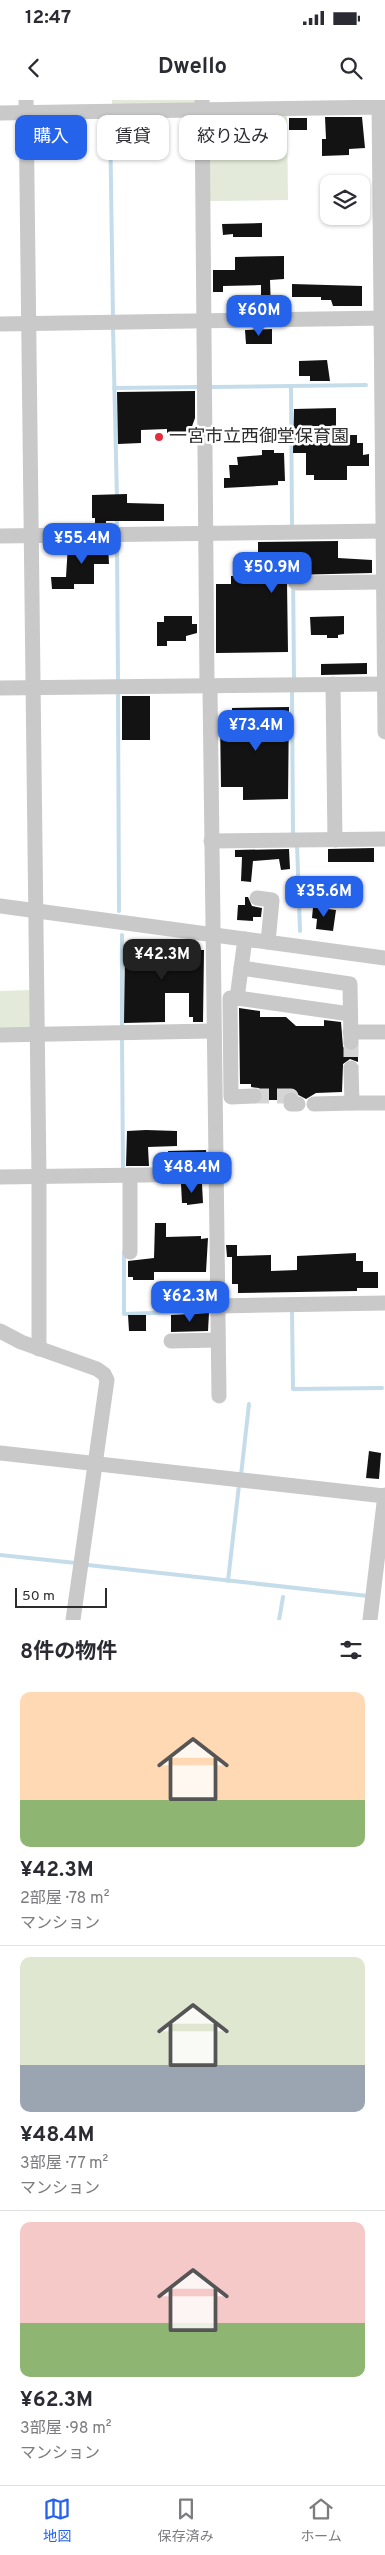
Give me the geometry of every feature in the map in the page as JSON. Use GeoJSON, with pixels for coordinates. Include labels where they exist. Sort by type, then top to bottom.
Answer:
{"type":"FeatureCollection","features":[{"type":"Feature","properties":{"kind":"street"},"geometry":{"type":"LineString","coordinates":[[202,105],[207,684],[210,689],[212,1031],[218,1396]]}},
{"type":"Feature","properties":{"kind":"street"},"geometry":{"type":"LineString","coordinates":[[0,112],[26,106],[381,105],[385,732]]}},
{"type":"Feature","properties":{"kind":"street"},"geometry":{"type":"LineString","coordinates":[[26,106],[27,323],[39,1177],[38,1349]]}},
{"type":"Feature","properties":{"kind":"street"},"geometry":{"type":"LineString","coordinates":[[0,324],[383,318]]}},
{"type":"Feature","properties":{"kind":"street"},"geometry":{"type":"LineString","coordinates":[[0,536],[384,531]]}},
{"type":"Feature","properties":{"kind":"street"},"geometry":{"type":"LineString","coordinates":[[296,584],[383,582]]}},
{"type":"Feature","properties":{"kind":"street"},"geometry":{"type":"LineString","coordinates":[[0,688],[207,684],[384,684]]}},
{"type":"Feature","properties":{"kind":"street"},"geometry":{"type":"LineString","coordinates":[[333,684],[335,840]]}},
{"type":"Feature","properties":{"kind":"street"},"geometry":{"type":"LineString","coordinates":[[211,841],[385,839]]}},
{"type":"Feature","properties":{"kind":"street"},"geometry":{"type":"LineString","coordinates":[[257,898],[272,900],[268,942]]}},
{"type":"Feature","properties":{"kind":"street"},"geometry":{"type":"LineString","coordinates":[[0,906],[385,958]]}},
{"type":"Feature","properties":{"kind":"street"},"geometry":{"type":"LineString","coordinates":[[237,998],[245,939]]}},
{"type":"Feature","properties":{"kind":"street"},"geometry":{"type":"LineString","coordinates":[[241,968],[350,984],[350,1037],[385,1032]]}},
{"type":"Feature","properties":{"kind":"street"},"geometry":{"type":"LineString","coordinates":[[254,1096],[231,1096],[230,998],[350,1014]]}},
{"type":"Feature","properties":{"kind":"street"},"geometry":{"type":"LineString","coordinates":[[0,1035],[212,1031]]}},
{"type":"Feature","properties":{"kind":"street"},"geometry":{"type":"LineString","coordinates":[[351,1068],[352,1103]]}},
{"type":"Feature","properties":{"kind":"street"},"geometry":{"type":"LineString","coordinates":[[301,1102],[385,1103]]}},
{"type":"Feature","properties":{"kind":"street"},"geometry":{"type":"LineString","coordinates":[[0,1177],[215,1174]]}},
{"type":"Feature","properties":{"kind":"street"},"geometry":{"type":"LineString","coordinates":[[130,1175],[130,1252]]}},
{"type":"Feature","properties":{"kind":"street"},"geometry":{"type":"LineString","coordinates":[[217,1306],[385,1303]]}},
{"type":"Feature","properties":{"kind":"street"},"geometry":{"type":"LineString","coordinates":[[0,1331],[38,1349],[97,1369],[104,1374],[107,1380],[73,1620]]}},
{"type":"Feature","properties":{"kind":"street"},"geometry":{"type":"LineString","coordinates":[[170,1341],[218,1340]]}},
{"type":"Feature","properties":{"kind":"street"},"geometry":{"type":"LineString","coordinates":[[0,1452],[385,1495],[379,1589],[370,1620]]}},
{"type":"Feature","properties":{"kind":"green space"},"geometry":{"type":"Polygon","coordinates":[[[112,100],[198,100],[198,104],[112,105],[112,100]]]}},
{"type":"Feature","properties":{"kind":"green space"},"geometry":{"type":"Polygon","coordinates":[[[287,112],[288,200],[208,201],[207,160],[287,160],[287,115],[210,114],[287,112]]]}},
{"type":"Feature","properties":{"kind":"green space"},"geometry":{"type":"Polygon","coordinates":[[[33,990],[33,1027],[0,1031],[0,991],[33,990]]]}},
{"type":"Feature","properties":{"kind":"building"},"geometry":{"type":"Polygon","coordinates":[[[325,117],[362,117],[365,148],[349,149],[349,155],[322,156],[322,139],[326,139],[325,117]]]}},
{"type":"Feature","properties":{"kind":"building"},"geometry":{"type":"Polygon","coordinates":[[[289,118],[307,118],[307,130],[289,130],[289,118]]]}},
{"type":"Feature","properties":{"kind":"building"},"geometry":{"type":"Polygon","coordinates":[[[262,223],[262,237],[233,237],[233,234],[223,235],[222,224],[262,223]]]}},
{"type":"Feature","properties":{"kind":"building"},"geometry":{"type":"Polygon","coordinates":[[[284,256],[284,279],[270,280],[271,310],[261,311],[261,285],[223,286],[223,292],[213,292],[213,270],[235,270],[235,257],[284,256]]]}},
{"type":"Feature","properties":{"kind":"building"},"geometry":{"type":"Polygon","coordinates":[[[292,284],[362,286],[362,306],[333,306],[331,300],[321,300],[321,297],[292,297],[292,284]]]}},
{"type":"Feature","properties":{"kind":"building"},"geometry":{"type":"Polygon","coordinates":[[[272,329],[272,344],[246,344],[245,330],[272,329]]]}},
{"type":"Feature","properties":{"kind":"building"},"geometry":{"type":"Polygon","coordinates":[[[327,360],[330,381],[310,381],[310,376],[299,376],[299,361],[327,360]]]}},
{"type":"Feature","properties":{"kind":"building"},"geometry":{"type":"Polygon","coordinates":[[[195,391],[195,418],[190,432],[167,433],[167,429],[141,430],[141,443],[118,444],[117,392],[195,391]]]}},
{"type":"Feature","properties":{"kind":"building"},"geometry":{"type":"Polygon","coordinates":[[[336,408],[336,435],[357,435],[357,443],[363,443],[363,455],[369,454],[369,466],[347,466],[347,480],[314,480],[314,475],[306,475],[306,453],[293,453],[294,409],[336,408]]]}},
{"type":"Feature","properties":{"kind":"building"},"geometry":{"type":"Polygon","coordinates":[[[262,450],[274,450],[274,453],[284,453],[285,481],[278,481],[278,485],[224,488],[224,478],[230,478],[229,465],[238,465],[237,457],[262,455],[262,450]]]}},
{"type":"Feature","properties":{"kind":"building"},"geometry":{"type":"Polygon","coordinates":[[[127,494],[127,503],[164,504],[164,521],[106,521],[106,525],[95,525],[95,518],[92,518],[92,495],[127,494]]]}},
{"type":"Feature","properties":{"kind":"building"},"geometry":{"type":"Polygon","coordinates":[[[338,541],[338,558],[372,560],[372,573],[291,575],[287,583],[288,652],[216,653],[216,584],[231,584],[231,576],[258,575],[258,542],[338,541]]]}},
{"type":"Feature","properties":{"kind":"building"},"geometry":{"type":"Polygon","coordinates":[[[68,544],[108,544],[109,564],[94,564],[94,584],[74,584],[74,589],[52,589],[51,577],[66,577],[68,544]]]}},
{"type":"Feature","properties":{"kind":"building"},"geometry":{"type":"Polygon","coordinates":[[[164,616],[192,616],[192,624],[197,624],[197,633],[186,636],[186,641],[167,641],[167,646],[157,646],[157,622],[164,622],[164,616]]]}},
{"type":"Feature","properties":{"kind":"building"},"geometry":{"type":"Polygon","coordinates":[[[344,616],[344,634],[338,635],[338,638],[327,638],[327,635],[311,635],[310,617],[344,616]]]}},
{"type":"Feature","properties":{"kind":"building"},"geometry":{"type":"Polygon","coordinates":[[[367,663],[367,674],[321,675],[321,664],[367,663]]]}},
{"type":"Feature","properties":{"kind":"building"},"geometry":{"type":"Polygon","coordinates":[[[122,696],[150,696],[150,740],[122,740],[122,696]]]}},
{"type":"Feature","properties":{"kind":"building"},"geometry":{"type":"Polygon","coordinates":[[[289,707],[288,799],[243,800],[243,787],[221,787],[220,717],[223,716],[223,713],[232,713],[232,708],[289,707]]]}},
{"type":"Feature","properties":{"kind":"building"},"geometry":{"type":"Polygon","coordinates":[[[374,848],[374,862],[328,862],[328,849],[374,848]]]}},
{"type":"Feature","properties":{"kind":"building"},"geometry":{"type":"Polygon","coordinates":[[[289,849],[290,869],[281,870],[279,859],[253,861],[251,882],[241,881],[242,857],[235,857],[235,850],[289,849]]]}},
{"type":"Feature","properties":{"kind":"building"},"geometry":{"type":"Polygon","coordinates":[[[245,897],[248,897],[252,906],[262,908],[261,917],[253,917],[253,921],[237,920],[238,905],[245,905],[245,897]]]}},
{"type":"Feature","properties":{"kind":"building"},"geometry":{"type":"Polygon","coordinates":[[[313,907],[336,910],[333,931],[316,929],[317,919],[312,918],[313,907]]]}},
{"type":"Feature","properties":{"kind":"building"},"geometry":{"type":"Polygon","coordinates":[[[163,941],[163,943],[175,943],[175,947],[185,947],[185,950],[204,950],[203,1022],[193,1022],[193,1017],[189,1017],[189,993],[165,993],[165,1022],[124,1023],[125,948],[153,948],[153,942],[163,941]]]}},
{"type":"Feature","properties":{"kind":"building"},"geometry":{"type":"Polygon","coordinates":[[[239,1008],[260,1011],[260,1017],[286,1017],[296,1026],[324,1026],[324,1020],[341,1022],[343,1047],[351,1051],[358,1048],[358,1062],[350,1059],[343,1064],[342,1092],[316,1093],[306,1099],[291,1091],[283,1095],[282,1100],[262,1100],[263,1095],[259,1088],[251,1087],[251,1084],[240,1084],[239,1008]]]}},
{"type":"Feature","properties":{"kind":"building"},"geometry":{"type":"Polygon","coordinates":[[[127,1131],[177,1131],[177,1146],[148,1147],[149,1166],[126,1166],[127,1131]]]}},
{"type":"Feature","properties":{"kind":"building"},"geometry":{"type":"Polygon","coordinates":[[[206,1150],[207,1165],[169,1165],[168,1151],[206,1150]]]}},
{"type":"Feature","properties":{"kind":"building"},"geometry":{"type":"Polygon","coordinates":[[[181,1184],[202,1184],[203,1203],[187,1205],[187,1203],[182,1203],[181,1184]]]}},
{"type":"Feature","properties":{"kind":"building"},"geometry":{"type":"Polygon","coordinates":[[[155,1223],[166,1223],[166,1237],[201,1236],[201,1239],[208,1238],[206,1272],[154,1272],[154,1280],[133,1280],[133,1277],[128,1277],[128,1261],[154,1258],[155,1223]]]}},
{"type":"Feature","properties":{"kind":"building"},"geometry":{"type":"Polygon","coordinates":[[[226,1245],[237,1245],[237,1256],[271,1255],[271,1271],[297,1270],[297,1256],[356,1253],[356,1261],[363,1261],[363,1272],[378,1272],[378,1288],[357,1288],[357,1291],[238,1293],[238,1284],[232,1284],[232,1257],[227,1257],[226,1245]]]}},
{"type":"Feature","properties":{"kind":"building"},"geometry":{"type":"Polygon","coordinates":[[[209,1313],[208,1331],[171,1332],[171,1315],[209,1313]]]}},
{"type":"Feature","properties":{"kind":"building"},"geometry":{"type":"Polygon","coordinates":[[[128,1315],[146,1315],[146,1331],[129,1331],[128,1315]]]}},
{"type":"Feature","properties":{"kind":"building"},"geometry":{"type":"Polygon","coordinates":[[[369,1451],[381,1453],[379,1479],[366,1478],[369,1451]]]}},
{"type":"Feature","properties":{"kind":"waterway"},"geometry":{"type":"LineString","coordinates":[[111,160],[113,319]]}},
{"type":"Feature","properties":{"kind":"waterway"},"geometry":{"type":"LineString","coordinates":[[113,327],[117,499]]}},
{"type":"Feature","properties":{"kind":"waterway"},"geometry":{"type":"LineString","coordinates":[[212,387],[366,385]]}},
{"type":"Feature","properties":{"kind":"waterway"},"geometry":{"type":"LineString","coordinates":[[291,386],[292,527]]}},
{"type":"Feature","properties":{"kind":"waterway"},"geometry":{"type":"LineString","coordinates":[[114,388],[200,387]]}},
{"type":"Feature","properties":{"kind":"waterway"},"geometry":{"type":"LineString","coordinates":[[117,516],[117,530]]}},
{"type":"Feature","properties":{"kind":"waterway"},"geometry":{"type":"LineString","coordinates":[[117,539],[118,681]]}},
{"type":"Feature","properties":{"kind":"waterway"},"geometry":{"type":"LineString","coordinates":[[293,570],[294,678]]}},
{"type":"Feature","properties":{"kind":"waterway"},"geometry":{"type":"LineString","coordinates":[[292,689],[293,837]]}},
{"type":"Feature","properties":{"kind":"waterway"},"geometry":{"type":"LineString","coordinates":[[118,694],[119,911]]}},
{"type":"Feature","properties":{"kind":"waterway"},"geometry":{"type":"LineString","coordinates":[[297,844],[300,931]]}},
{"type":"Feature","properties":{"kind":"waterway"},"geometry":{"type":"LineString","coordinates":[[122,935],[122,1028]]}},
{"type":"Feature","properties":{"kind":"waterway"},"geometry":{"type":"LineString","coordinates":[[122,1040],[123,1171]]}},
{"type":"Feature","properties":{"kind":"waterway"},"geometry":{"type":"LineString","coordinates":[[124,1252],[124,1314],[212,1311]]}},
{"type":"Feature","properties":{"kind":"waterway"},"geometry":{"type":"LineString","coordinates":[[292,1312],[293,1389],[382,1388]]}},
{"type":"Feature","properties":{"kind":"waterway"},"geometry":{"type":"LineString","coordinates":[[241,1475],[249,1404]]}},
{"type":"Feature","properties":{"kind":"waterway"},"geometry":{"type":"LineString","coordinates":[[228,1581],[239,1485]]}},
{"type":"Feature","properties":{"kind":"waterway"},"geometry":{"type":"LineString","coordinates":[[0,1555],[76,1563]]}},
{"type":"Feature","properties":{"kind":"waterway"},"geometry":{"type":"LineString","coordinates":[[88,1565],[368,1596]]}},
{"type":"Feature","properties":{"kind":"waterway"},"geometry":{"type":"LineString","coordinates":[[279,1620],[283,1597]]}},
{"type":"Feature","properties":{"kind":"tunnel"},"geometry":{"type":"LineString","coordinates":[[351,1042],[351,1068]]}},
{"type":"Feature","properties":{"kind":"tunnel"},"geometry":{"type":"LineString","coordinates":[[254,1096],[291,1096],[291,1100]]}},
{"type":"Feature","properties":{"kind":"place","name":"一宮市立西御堂保育園"},"geometry":{"type":"Point","coordinates":[159,437]}}]}
